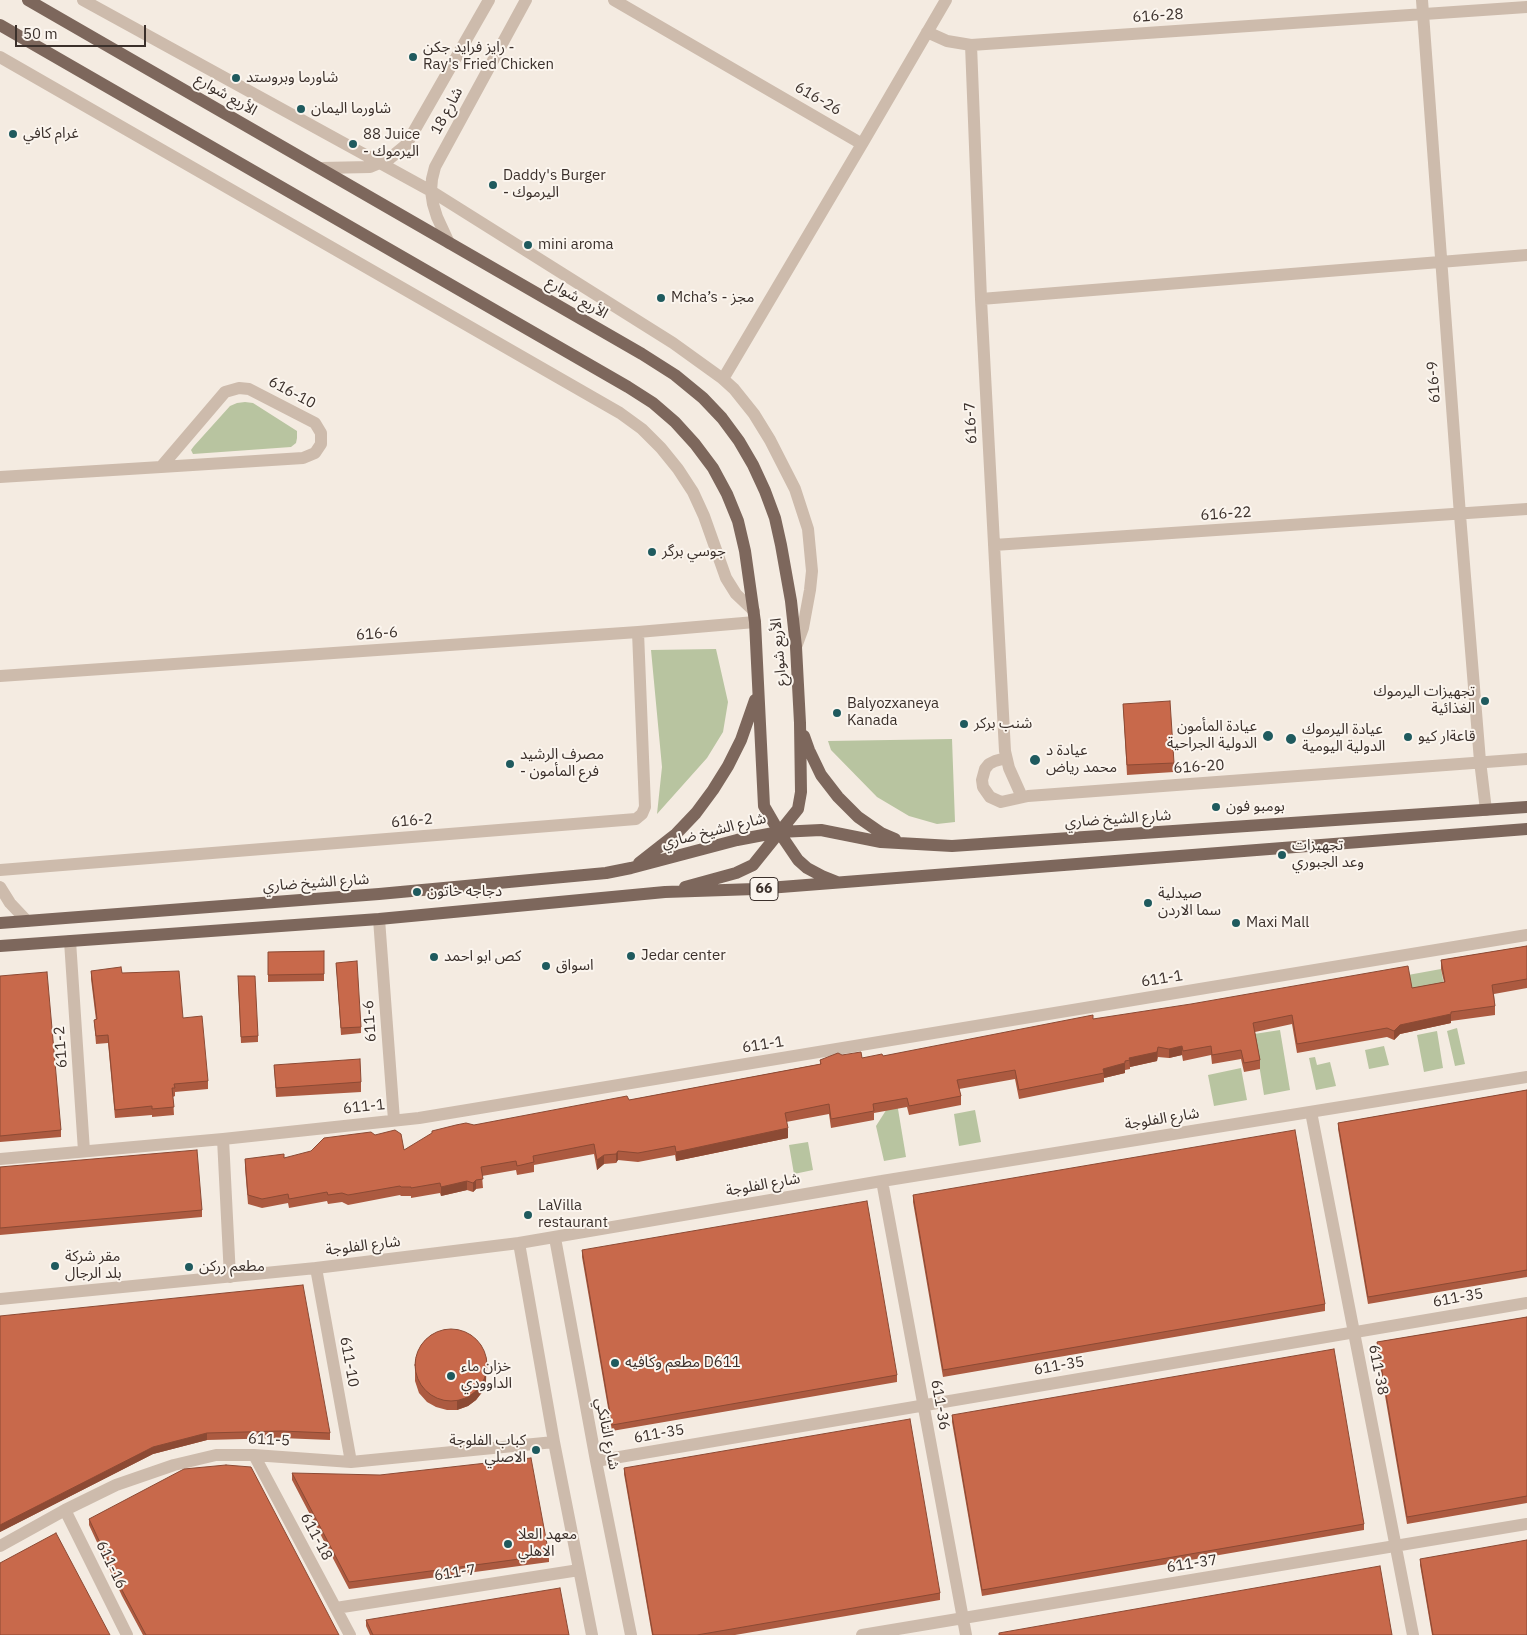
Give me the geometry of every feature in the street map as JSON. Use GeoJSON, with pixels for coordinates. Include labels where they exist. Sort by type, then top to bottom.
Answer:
{"type":"FeatureCollection","features":[{"type":"Feature","properties":{"kind":"main road","name":"الأربع شوارع"},"geometry":{"type":"LineString","coordinates":[[28,0],[642,354],[675,375],[703,398],[722,418],[739,441],[753,465],[775,518],[791,601],[796,647],[800,723],[801,792],[799,806],[753,865],[736,873],[665,892]]}},
{"type":"Feature","properties":{"kind":"main road","name":"الأربع شوارع"},"geometry":{"type":"LineString","coordinates":[[0,25],[628,386],[676,422],[713,468],[727,494],[738,521],[745,550],[755,617],[762,798],[768,815],[791,852],[807,868],[839,882]]}},
{"type":"Feature","properties":{"kind":"main road"},"geometry":{"type":"LineString","coordinates":[[631,868],[655,852],[676,834],[696,813],[713,790],[741,740],[752,713],[759,686]]}},
{"type":"Feature","properties":{"kind":"main road"},"geometry":{"type":"LineString","coordinates":[[800,723],[809,750],[821,775],[838,798],[858,817],[874,828],[907,844]]}},
{"type":"Feature","properties":{"kind":"main road","name":"شارع الشيخ ضاري"},"geometry":{"type":"LineString","coordinates":[[0,923],[581,876],[631,868],[737,840],[779,832],[821,830],[881,842],[952,846],[1527,807]]}},
{"type":"Feature","properties":{"kind":"main road","name":"66"},"geometry":{"type":"LineString","coordinates":[[0,946],[379,919],[665,892],[756,890],[1527,829]]}},
{"type":"Feature","properties":{"kind":"street"},"geometry":{"type":"LineString","coordinates":[[82,0],[430,191],[673,343],[723,379],[734,389],[754,414],[770,440],[796,489],[808,529],[812,571],[807,610],[796,647]]}},
{"type":"Feature","properties":{"kind":"street","name":"شارع 18"},"geometry":{"type":"LineString","coordinates":[[321,168],[370,167],[380,164],[398,153],[409,141],[489,0]]}},
{"type":"Feature","properties":{"kind":"street","name":"شارع 18"},"geometry":{"type":"LineString","coordinates":[[449,243],[437,217],[430,191],[432,179],[436,167],[526,0]]}},
{"type":"Feature","properties":{"kind":"street","name":"616-26"},"geometry":{"type":"LineString","coordinates":[[614,0],[862,144]]}},
{"type":"Feature","properties":{"kind":"street"},"geometry":{"type":"LineString","coordinates":[[723,379],[946,0]]}},
{"type":"Feature","properties":{"kind":"street","name":"616-9"},"geometry":{"type":"LineString","coordinates":[[1422,0],[1460,515],[1480,761],[1486,810]]}},
{"type":"Feature","properties":{"kind":"street","name":"616-28"},"geometry":{"type":"LineString","coordinates":[[927,32],[947,41],[972,45],[1527,7]]}},
{"type":"Feature","properties":{"kind":"street","name":"616-7"},"geometry":{"type":"LineString","coordinates":[[972,45],[981,299],[1006,758],[1022,797]]}},
{"type":"Feature","properties":{"kind":"street"},"geometry":{"type":"LineString","coordinates":[[0,57],[620,413],[642,429],[661,448],[693,492],[704,516],[726,578],[736,594],[755,617]]}},
{"type":"Feature","properties":{"kind":"street"},"geometry":{"type":"LineString","coordinates":[[981,299],[1527,255]]}},
{"type":"Feature","properties":{"kind":"street","name":"616-10"},"geometry":{"type":"LineString","coordinates":[[0,477],[161,467],[303,458],[315,453],[321,444],[321,433],[315,423],[249,389],[239,388],[225,392],[161,467]]}},
{"type":"Feature","properties":{"kind":"street","name":"616-22"},"geometry":{"type":"LineString","coordinates":[[994,545],[1527,509]]}},
{"type":"Feature","properties":{"kind":"street","name":"616-6"},"geometry":{"type":"LineString","coordinates":[[0,676],[638,632],[755,617]]}},
{"type":"Feature","properties":{"kind":"street","name":"616-2"},"geometry":{"type":"LineString","coordinates":[[0,870],[636,819],[642,814],[645,807],[638,632]]}},
{"type":"Feature","properties":{"kind":"street","name":"616-20"},"geometry":{"type":"LineString","coordinates":[[1006,758],[995,761],[985,769],[982,780],[983,787],[990,797],[1001,802],[1022,797],[1480,761],[1527,759]]}},
{"type":"Feature","properties":{"kind":"street"},"geometry":{"type":"LineString","coordinates":[[0,887],[10,903],[27,921]]}},
{"type":"Feature","properties":{"kind":"street","name":"611-6"},"geometry":{"type":"LineString","coordinates":[[379,919],[394,1120]]}},
{"type":"Feature","properties":{"kind":"street","name":"611-1"},"geometry":{"type":"LineString","coordinates":[[0,1159],[223,1139],[419,1118],[1527,935]]}},
{"type":"Feature","properties":{"kind":"street","name":"611-2"},"geometry":{"type":"LineString","coordinates":[[70,941],[84,1151]]}},
{"type":"Feature","properties":{"kind":"street","name":"شارع الفلوجة"},"geometry":{"type":"LineString","coordinates":[[0,1299],[316,1268],[555,1238],[882,1181],[1527,1076]]}},
{"type":"Feature","properties":{"kind":"street","name":"611-38"},"geometry":{"type":"LineString","coordinates":[[1311,1112],[1413,1635]]}},
{"type":"Feature","properties":{"kind":"street"},"geometry":{"type":"LineString","coordinates":[[223,1139],[230,1276]]}},
{"type":"Feature","properties":{"kind":"street","name":"611-36"},"geometry":{"type":"LineString","coordinates":[[882,1181],[966,1635]]}},
{"type":"Feature","properties":{"kind":"street","name":"شارع التانكي"},"geometry":{"type":"LineString","coordinates":[[555,1238],[596,1461],[631,1635]]}},
{"type":"Feature","properties":{"kind":"street"},"geometry":{"type":"LineString","coordinates":[[519,1243],[554,1442],[592,1635]]}},
{"type":"Feature","properties":{"kind":"street","name":"611-10"},"geometry":{"type":"LineString","coordinates":[[316,1268],[351,1462]]}},
{"type":"Feature","properties":{"kind":"street","name":"611-35"},"geometry":{"type":"LineString","coordinates":[[596,1461],[1527,1303]]}},
{"type":"Feature","properties":{"kind":"street","name":"611-5"},"geometry":{"type":"LineString","coordinates":[[0,1546],[65,1510],[116,1485],[174,1465],[216,1455],[254,1455],[351,1462],[554,1442]]}},
{"type":"Feature","properties":{"kind":"street","name":"611-18"},"geometry":{"type":"LineString","coordinates":[[254,1455],[350,1635]]}},
{"type":"Feature","properties":{"kind":"street","name":"611-16"},"geometry":{"type":"LineString","coordinates":[[65,1510],[127,1635]]}},
{"type":"Feature","properties":{"kind":"street","name":"611-37"},"geometry":{"type":"LineString","coordinates":[[862,1635],[1527,1524]]}},
{"type":"Feature","properties":{"kind":"street","name":"611-7"},"geometry":{"type":"LineString","coordinates":[[336,1608],[579,1570]]}},
{"type":"Feature","properties":{"kind":"green space"},"geometry":{"type":"Polygon","coordinates":[[[245,402],[253,403],[297,431],[296,443],[291,447],[193,454],[191,450],[194,446],[230,406],[245,402]]]}},
{"type":"Feature","properties":{"kind":"green space"},"geometry":{"type":"Polygon","coordinates":[[[716,649],[728,702],[723,732],[707,758],[657,814],[662,767],[651,650],[716,649]]]}},
{"type":"Feature","properties":{"kind":"green space"},"geometry":{"type":"Polygon","coordinates":[[[952,739],[955,822],[937,824],[909,816],[877,797],[831,750],[828,741],[952,739]]]}},
{"type":"Feature","properties":{"kind":"green space"},"geometry":{"type":"Polygon","coordinates":[[[1441,969],[1445,991],[1412,998],[1408,975],[1441,969]]]}},
{"type":"Feature","properties":{"kind":"green space"},"geometry":{"type":"Polygon","coordinates":[[[1457,1028],[1465,1064],[1455,1066],[1447,1031],[1457,1028]]]}},
{"type":"Feature","properties":{"kind":"green space"},"geometry":{"type":"Polygon","coordinates":[[[1280,1030],[1290,1090],[1264,1095],[1254,1034],[1280,1030]]]}},
{"type":"Feature","properties":{"kind":"green space"},"geometry":{"type":"Polygon","coordinates":[[[1437,1031],[1443,1068],[1424,1072],[1417,1035],[1437,1031]]]}},
{"type":"Feature","properties":{"kind":"green space"},"geometry":{"type":"Polygon","coordinates":[[[1384,1046],[1389,1065],[1369,1069],[1365,1050],[1384,1046]]]}},
{"type":"Feature","properties":{"kind":"green space"},"geometry":{"type":"Polygon","coordinates":[[[1315,1057],[1317,1065],[1330,1062],[1336,1086],[1316,1090],[1309,1058],[1315,1057]]]}},
{"type":"Feature","properties":{"kind":"green space"},"geometry":{"type":"Polygon","coordinates":[[[1241,1068],[1247,1100],[1214,1106],[1208,1075],[1241,1068]]]}},
{"type":"Feature","properties":{"kind":"green space"},"geometry":{"type":"Polygon","coordinates":[[[897,1103],[906,1157],[884,1161],[876,1126],[890,1104],[897,1103]]]}},
{"type":"Feature","properties":{"kind":"green space"},"geometry":{"type":"Polygon","coordinates":[[[975,1110],[981,1142],[959,1146],[954,1114],[975,1110]]]}},
{"type":"Feature","properties":{"kind":"green space"},"geometry":{"type":"Polygon","coordinates":[[[808,1142],[813,1170],[794,1174],[789,1145],[808,1142]]]}},
{"type":"Feature","properties":{"kind":"building"},"geometry":{"type":"Polygon","coordinates":[[[1170,701],[1174,763],[1127,765],[1123,704],[1170,701]]]}},
{"type":"Feature","properties":{"kind":"building"},"geometry":{"type":"Polygon","coordinates":[[[1527,946],[1527,979],[1492,985],[1495,1006],[1451,1012],[1451,1014],[1400,1025],[1394,1031],[1387,1028],[1297,1044],[1292,1015],[1253,1023],[1260,1060],[1244,1063],[1241,1050],[1212,1055],[1211,1046],[1183,1051],[1182,1046],[1169,1049],[1158,1047],[1157,1052],[1129,1058],[1130,1060],[1125,1061],[1125,1063],[1103,1069],[1104,1073],[1019,1090],[1015,1070],[957,1080],[961,1096],[909,1106],[907,1098],[873,1104],[874,1111],[831,1119],[829,1104],[785,1113],[788,1128],[676,1152],[675,1146],[638,1153],[618,1151],[616,1154],[604,1155],[597,1160],[594,1144],[533,1156],[534,1162],[517,1166],[516,1161],[481,1167],[483,1179],[476,1180],[473,1183],[467,1181],[441,1187],[440,1183],[411,1188],[400,1186],[348,1195],[342,1193],[328,1195],[327,1192],[289,1199],[288,1194],[262,1199],[248,1195],[245,1159],[284,1154],[284,1158],[311,1151],[324,1138],[371,1132],[375,1135],[395,1130],[401,1134],[404,1150],[432,1133],[432,1131],[456,1125],[466,1123],[474,1125],[627,1096],[629,1100],[821,1064],[820,1060],[838,1053],[842,1055],[861,1052],[862,1058],[882,1054],[883,1056],[1093,1015],[1093,1019],[1191,1004],[1408,966],[1412,988],[1445,982],[1441,960],[1527,946]]]}},
{"type":"Feature","properties":{"kind":"building"},"geometry":{"type":"Polygon","coordinates":[[[324,951],[324,974],[268,975],[268,952],[324,951]]]}},
{"type":"Feature","properties":{"kind":"building"},"geometry":{"type":"Polygon","coordinates":[[[357,961],[361,1027],[341,1028],[336,963],[357,961]]]}},
{"type":"Feature","properties":{"kind":"building"},"geometry":{"type":"Polygon","coordinates":[[[121,967],[122,973],[179,971],[183,1018],[202,1016],[208,1081],[174,1084],[175,1088],[172,1088],[174,1107],[152,1109],[152,1106],[115,1110],[108,1035],[96,1036],[94,1020],[97,1019],[91,971],[121,967]]]}},
{"type":"Feature","properties":{"kind":"building"},"geometry":{"type":"Polygon","coordinates":[[[47,972],[61,1130],[0,1136],[0,976],[47,972]]]}},
{"type":"Feature","properties":{"kind":"building"},"geometry":{"type":"Polygon","coordinates":[[[238,976],[255,976],[258,1036],[241,1037],[238,976]]]}},
{"type":"Feature","properties":{"kind":"building"},"geometry":{"type":"Polygon","coordinates":[[[360,1059],[361,1082],[276,1088],[274,1065],[360,1059]]]}},
{"type":"Feature","properties":{"kind":"building"},"geometry":{"type":"Polygon","coordinates":[[[1527,1090],[1527,1270],[1368,1297],[1338,1123],[1527,1090]]]}},
{"type":"Feature","properties":{"kind":"building"},"geometry":{"type":"Polygon","coordinates":[[[1295,1130],[1325,1304],[943,1370],[913,1195],[1295,1130]]]}},
{"type":"Feature","properties":{"kind":"building"},"geometry":{"type":"Polygon","coordinates":[[[197,1150],[202,1210],[0,1228],[0,1167],[197,1150]]]}},
{"type":"Feature","properties":{"kind":"building"},"geometry":{"type":"Polygon","coordinates":[[[867,1201],[897,1375],[612,1425],[582,1250],[867,1201]]]}},
{"type":"Feature","properties":{"kind":"building"},"geometry":{"type":"Polygon","coordinates":[[[303,1285],[330,1433],[281,1431],[207,1433],[153,1447],[0,1525],[0,1316],[303,1285]]]}},
{"type":"Feature","properties":{"kind":"building"},"geometry":{"type":"Polygon","coordinates":[[[1527,1317],[1527,1496],[1407,1517],[1377,1342],[1527,1317]]]}},
{"type":"Feature","properties":{"kind":"building","name":"خزان ماء الداوودي"},"geometry":{"type":"Polygon","coordinates":[[[451,1329],[471,1335],[481,1345],[487,1365],[481,1385],[471,1395],[451,1401],[431,1395],[421,1385],[415,1365],[421,1345],[431,1335],[451,1329]]]}},
{"type":"Feature","properties":{"kind":"building"},"geometry":{"type":"Polygon","coordinates":[[[1334,1349],[1364,1524],[982,1590],[952,1415],[1334,1349]]]}},
{"type":"Feature","properties":{"kind":"building"},"geometry":{"type":"Polygon","coordinates":[[[910,1419],[940,1593],[697,1635],[653,1635],[624,1468],[910,1419]]]}},
{"type":"Feature","properties":{"kind":"building"},"geometry":{"type":"Polygon","coordinates":[[[531,1458],[549,1555],[349,1582],[292,1473],[380,1475],[531,1458]]]}},
{"type":"Feature","properties":{"kind":"building"},"geometry":{"type":"Polygon","coordinates":[[[226,1465],[251,1467],[339,1635],[146,1635],[122,1590],[89,1519],[184,1469],[226,1465]]]}},
{"type":"Feature","properties":{"kind":"building"},"geometry":{"type":"Polygon","coordinates":[[[56,1533],[110,1635],[0,1635],[0,1563],[56,1533]]]}},
{"type":"Feature","properties":{"kind":"building"},"geometry":{"type":"Polygon","coordinates":[[[1527,1540],[1527,1635],[1433,1635],[1420,1559],[1527,1540]]]}},
{"type":"Feature","properties":{"kind":"building"},"geometry":{"type":"Polygon","coordinates":[[[1380,1566],[1392,1635],[999,1635],[999,1633],[1380,1566]]]}},
{"type":"Feature","properties":{"kind":"building"},"geometry":{"type":"Polygon","coordinates":[[[560,1588],[569,1635],[373,1635],[366,1620],[560,1588]]]}},
{"type":"Feature","properties":{"kind":"place","name":"رايز فرايد جكن - Ray's Fried Chicken"},"geometry":{"type":"Point","coordinates":[413,57]}},
{"type":"Feature","properties":{"kind":"place","name":"شاورما وبروستد"},"geometry":{"type":"Point","coordinates":[236,78]}},
{"type":"Feature","properties":{"kind":"place","name":"شاورما اليمان"},"geometry":{"type":"Point","coordinates":[301,109]}},
{"type":"Feature","properties":{"kind":"place","name":"غرام كافي"},"geometry":{"type":"Point","coordinates":[13,134]}},
{"type":"Feature","properties":{"kind":"place","name":"88 Juice - اليرموك"},"geometry":{"type":"Point","coordinates":[353,144]}},
{"type":"Feature","properties":{"kind":"place","name":"Daddy's Burger - اليرموك"},"geometry":{"type":"Point","coordinates":[493,185]}},
{"type":"Feature","properties":{"kind":"place","name":"mini aroma"},"geometry":{"type":"Point","coordinates":[528,245]}},
{"type":"Feature","properties":{"kind":"place","name":"Mcha’s - مجز"},"geometry":{"type":"Point","coordinates":[661,298]}},
{"type":"Feature","properties":{"kind":"place","name":"جوسي برگر"},"geometry":{"type":"Point","coordinates":[652,552]}},
{"type":"Feature","properties":{"kind":"place","name":"تجهيزات اليرموك الغذائية"},"geometry":{"type":"Point","coordinates":[1485,701]}},
{"type":"Feature","properties":{"kind":"place","name":"Balyozxaneya Kanada"},"geometry":{"type":"Point","coordinates":[837,713]}},
{"type":"Feature","properties":{"kind":"place","name":"شنب بركر"},"geometry":{"type":"Point","coordinates":[964,724]}},
{"type":"Feature","properties":{"kind":"place","name":"عيادة المأمون الدولية الجراحية"},"geometry":{"type":"Point","coordinates":[1268,736]}},
{"type":"Feature","properties":{"kind":"place","name":"قاعةار كيو"},"geometry":{"type":"Point","coordinates":[1408,737]}},
{"type":"Feature","properties":{"kind":"place","name":"عيادة اليرموك الدولية اليومية"},"geometry":{"type":"Point","coordinates":[1291,739]}},
{"type":"Feature","properties":{"kind":"place","name":"عيادة د محمد رياض"},"geometry":{"type":"Point","coordinates":[1035,760]}},
{"type":"Feature","properties":{"kind":"place","name":"مصرف الرشيد - فرع المأمون"},"geometry":{"type":"Point","coordinates":[510,764]}},
{"type":"Feature","properties":{"kind":"place","name":"بومبو فون"},"geometry":{"type":"Point","coordinates":[1216,807]}},
{"type":"Feature","properties":{"kind":"place","name":"تجهيزات وعد الجبوري"},"geometry":{"type":"Point","coordinates":[1282,855]}},
{"type":"Feature","properties":{"kind":"place","name":"دجاجه خاتون"},"geometry":{"type":"Point","coordinates":[417,892]}},
{"type":"Feature","properties":{"kind":"place","name":"صيدلية سما الاردن"},"geometry":{"type":"Point","coordinates":[1148,903]}},
{"type":"Feature","properties":{"kind":"place","name":"Maxi Mall"},"geometry":{"type":"Point","coordinates":[1236,923]}},
{"type":"Feature","properties":{"kind":"place","name":"Jedar center"},"geometry":{"type":"Point","coordinates":[631,956]}},
{"type":"Feature","properties":{"kind":"place","name":"كص ابو احمد"},"geometry":{"type":"Point","coordinates":[434,957]}},
{"type":"Feature","properties":{"kind":"place","name":"اسواق"},"geometry":{"type":"Point","coordinates":[546,966]}},
{"type":"Feature","properties":{"kind":"place","name":"LaVilla restaurant"},"geometry":{"type":"Point","coordinates":[528,1215]}},
{"type":"Feature","properties":{"kind":"place","name":"مقر شركة بلد الرجال"},"geometry":{"type":"Point","coordinates":[55,1266]}},
{"type":"Feature","properties":{"kind":"place","name":"مطعم رركن"},"geometry":{"type":"Point","coordinates":[189,1267]}},
{"type":"Feature","properties":{"kind":"place","name":"مطعم وكافيه D611"},"geometry":{"type":"Point","coordinates":[615,1363]}},
{"type":"Feature","properties":{"kind":"place","name":"خزان ماء الداوودي"},"geometry":{"type":"Point","coordinates":[451,1376]}},
{"type":"Feature","properties":{"kind":"place","name":"كباب الفلوجة الاصلي"},"geometry":{"type":"Point","coordinates":[536,1450]}},
{"type":"Feature","properties":{"kind":"place","name":"معهد العلا الاهلي"},"geometry":{"type":"Point","coordinates":[508,1544]}}]}
